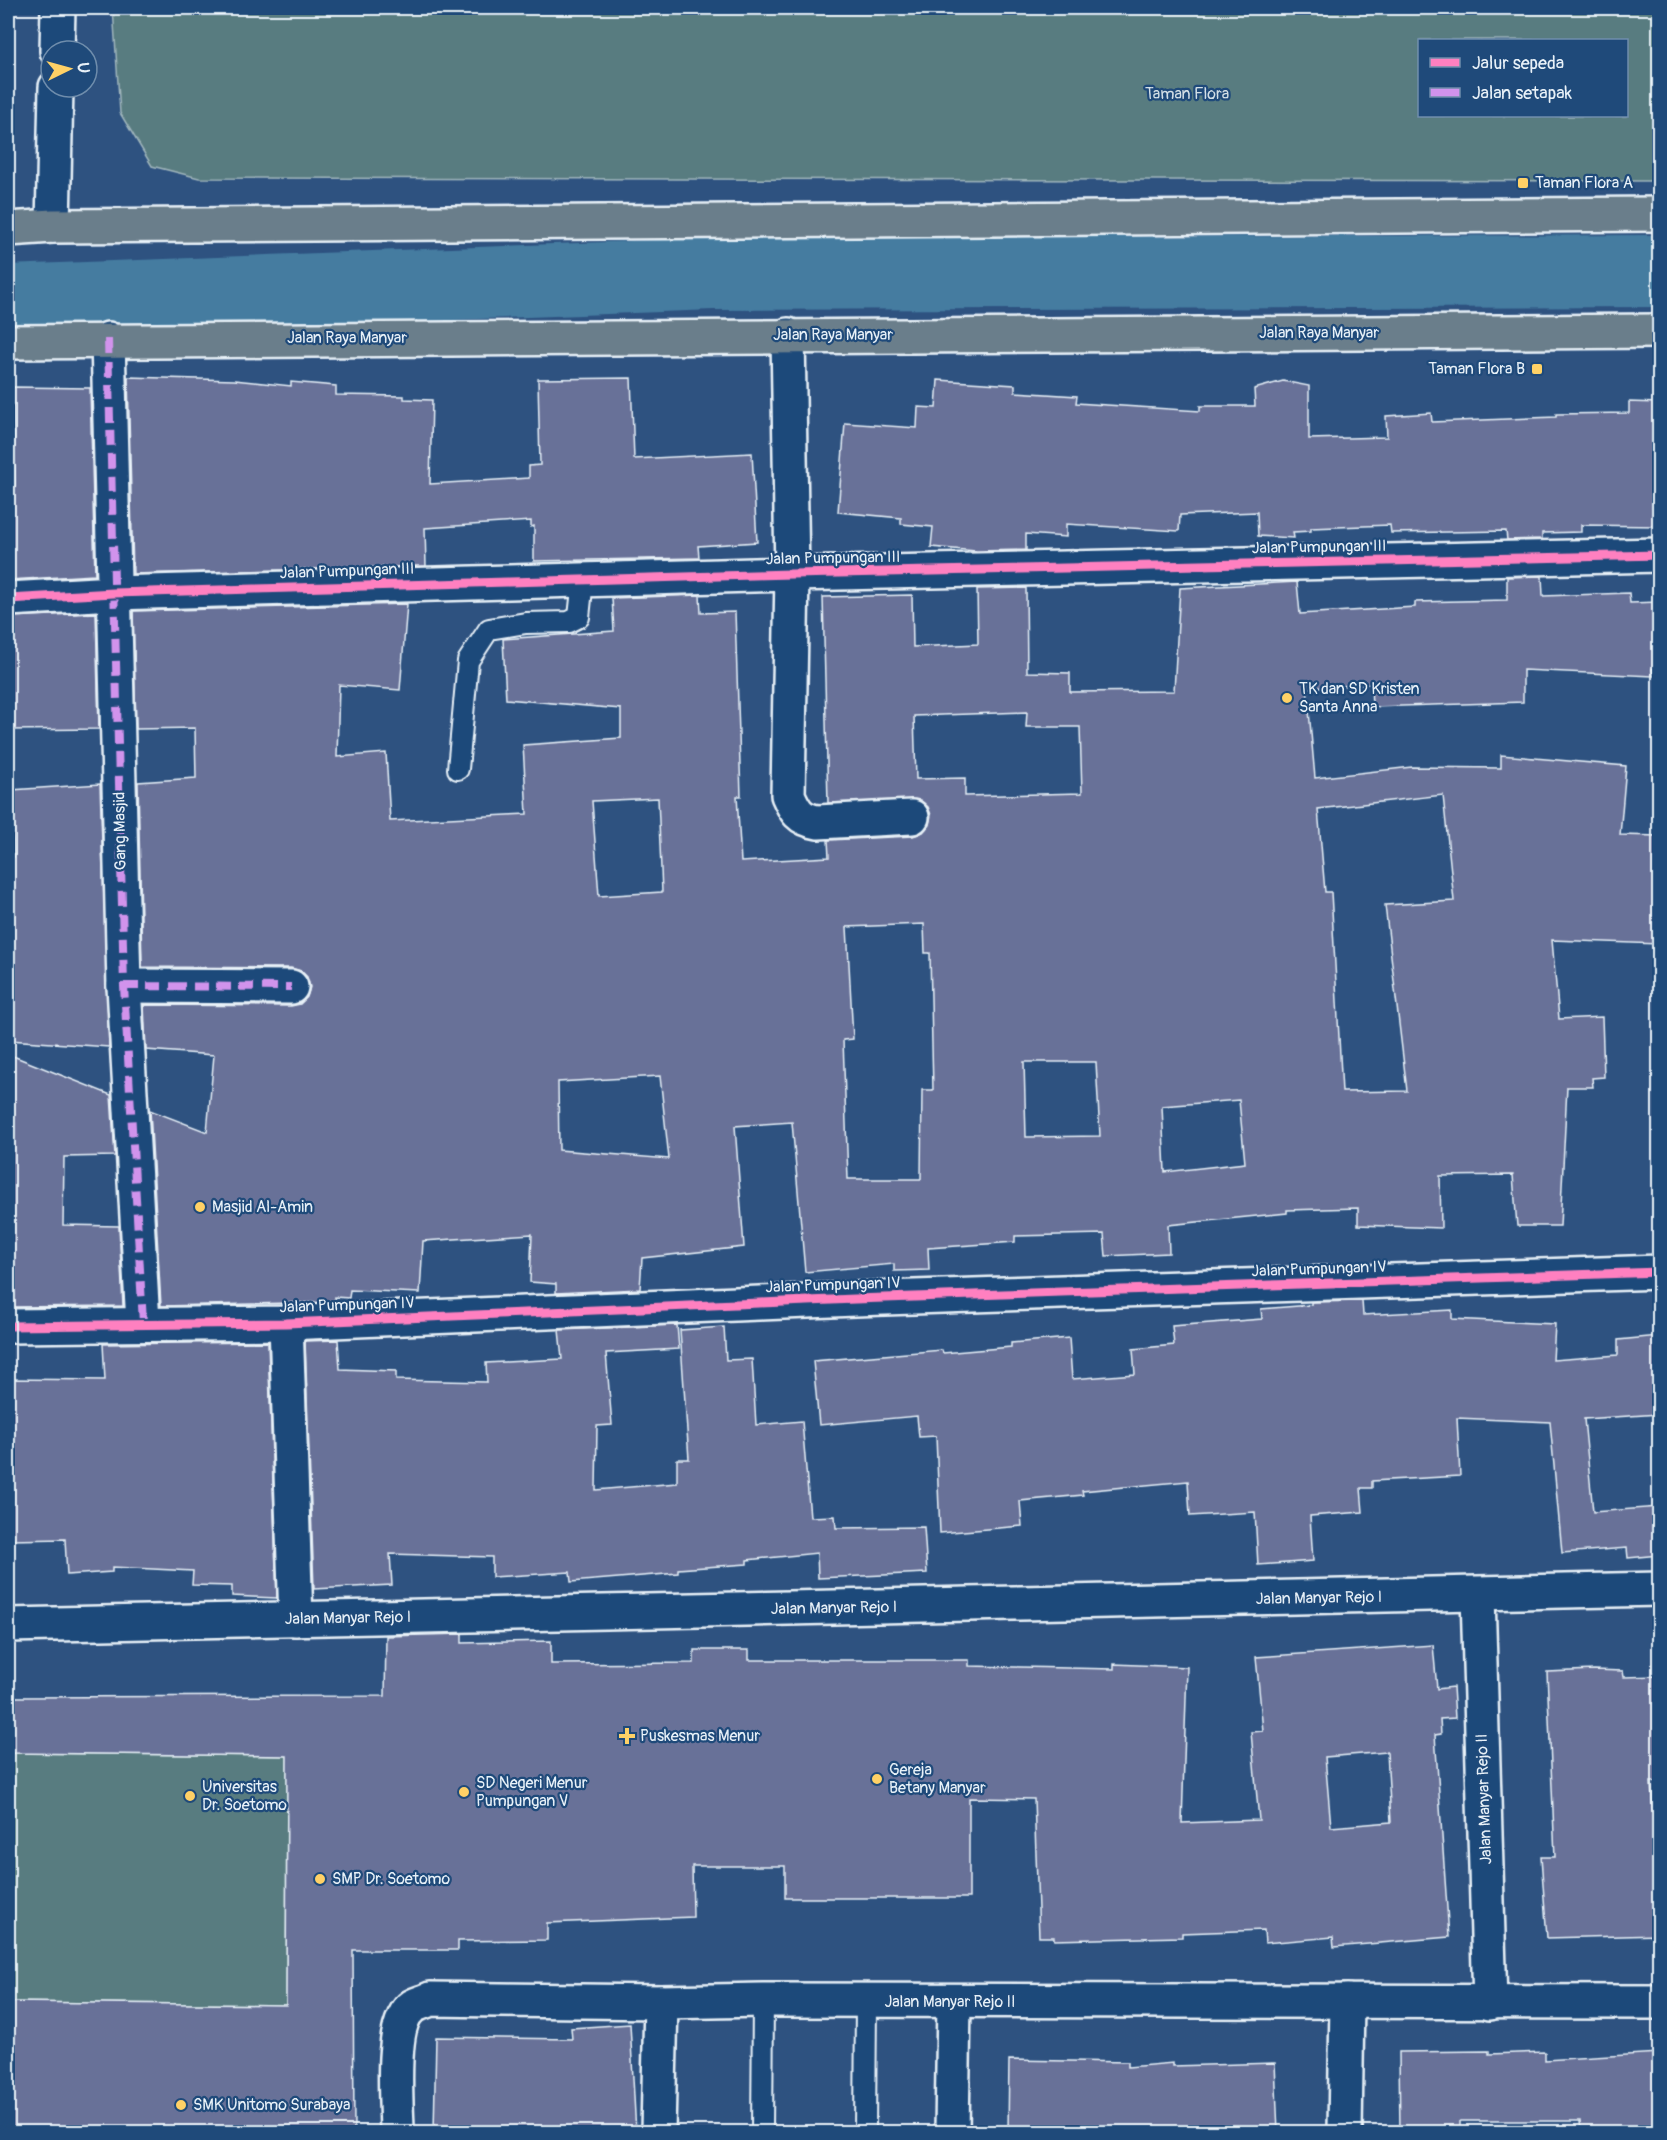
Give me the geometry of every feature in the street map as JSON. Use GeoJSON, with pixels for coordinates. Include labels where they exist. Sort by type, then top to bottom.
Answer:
{"type":"FeatureCollection","features":[{"type":"Feature","properties":{"kind":"main road"},"geometry":{"type":"LineString","coordinates":[[8,229],[53,226],[1659,214]]}},
{"type":"Feature","properties":{"kind":"main road","name":"Jalan Raya Manyar"},"geometry":{"type":"LineString","coordinates":[[8,342],[108,339],[1659,331]]}},
{"type":"Feature","properties":{"kind":"street"},"geometry":{"type":"LineString","coordinates":[[57,39],[58,8]]}},
{"type":"Feature","properties":{"kind":"street"},"geometry":{"type":"LineString","coordinates":[[53,226],[56,99]]}},
{"type":"Feature","properties":{"kind":"street"},"geometry":{"type":"LineString","coordinates":[[788,335],[792,573],[788,795],[797,813],[806,820],[818,822],[912,817]]}},
{"type":"Feature","properties":{"kind":"street","name":"Gang Masjid"},"geometry":{"type":"LineString","coordinates":[[108,339],[124,986],[143,1323]]}},
{"type":"Feature","properties":{"kind":"street","name":"Jalan Pumpungan III"},"geometry":{"type":"LineString","coordinates":[[8,599],[114,592],[792,573],[1659,555]]}},
{"type":"Feature","properties":{"kind":"street"},"geometry":{"type":"LineString","coordinates":[[124,986],[291,987]]}},
{"type":"Feature","properties":{"kind":"street","name":"Jalan Pumpungan IV"},"geometry":{"type":"LineString","coordinates":[[8,1326],[286,1323],[855,1299],[1659,1272]]}},
{"type":"Feature","properties":{"kind":"street"},"geometry":{"type":"LineString","coordinates":[[286,1323],[296,1618]]}},
{"type":"Feature","properties":{"kind":"street","name":"Jalan Manyar Rejo I"},"geometry":{"type":"LineString","coordinates":[[8,1624],[1478,1595],[1659,1589]]}},
{"type":"Feature","properties":{"kind":"street","name":"Jalan Manyar Rejo II"},"geometry":{"type":"LineString","coordinates":[[1478,1595],[1490,2003]]}},
{"type":"Feature","properties":{"kind":"street","name":"Jalan Manyar Rejo II"},"geometry":{"type":"LineString","coordinates":[[397,2133],[397,2041],[402,2021],[412,2006],[430,2000],[1659,2002]]}},
{"type":"Feature","properties":{"kind":"street"},"geometry":{"type":"LineString","coordinates":[[1345,2133],[1347,2001]]}},
{"type":"Feature","properties":{"kind":"street"},"geometry":{"type":"LineString","coordinates":[[658,2133],[661,2002]]}},
{"type":"Feature","properties":{"kind":"street"},"geometry":{"type":"LineString","coordinates":[[952,2133],[954,2002]]}},
{"type":"Feature","properties":{"kind":"lane"},"geometry":{"type":"LineString","coordinates":[[458,769],[468,661],[489,630],[526,623],[576,620],[579,617],[582,580]]}},
{"type":"Feature","properties":{"kind":"lane"},"geometry":{"type":"LineString","coordinates":[[762,2133],[763,2000]]}},
{"type":"Feature","properties":{"kind":"lane"},"geometry":{"type":"LineString","coordinates":[[865,2133],[866,2002]]}},
{"type":"Feature","properties":{"kind":"green space","name":"Taman Flora"},"geometry":{"type":"Polygon","coordinates":[[[113,8],[1659,8],[1659,181],[199,178],[152,166],[120,113],[113,8]]]}},
{"type":"Feature","properties":{"kind":"green space"},"geometry":{"type":"Polygon","coordinates":[[[10,1753],[287,1756],[286,2005],[8,2002],[10,1753]]]}},
{"type":"Feature","properties":{"kind":"building"},"geometry":{"type":"Polygon","coordinates":[[[128,377],[234,380],[291,386],[291,382],[336,386],[336,395],[404,396],[404,399],[432,400],[430,484],[529,478],[529,466],[540,465],[538,379],[631,378],[634,459],[752,453],[757,542],[698,546],[699,558],[534,561],[534,526],[531,527],[531,521],[425,528],[426,566],[133,574],[128,377]]]}},
{"type":"Feature","properties":{"kind":"building"},"geometry":{"type":"Polygon","coordinates":[[[938,380],[1015,385],[1015,392],[1077,396],[1076,403],[1200,411],[1200,406],[1255,406],[1254,389],[1283,381],[1309,386],[1309,439],[1387,437],[1386,416],[1431,413],[1432,422],[1556,417],[1556,414],[1629,413],[1629,402],[1659,403],[1659,526],[1581,525],[1581,532],[1542,533],[1542,539],[1507,540],[1506,531],[1391,533],[1390,525],[1311,528],[1311,531],[1293,532],[1294,538],[1258,536],[1257,512],[1180,515],[1179,531],[1066,524],[1066,537],[1026,534],[1026,550],[976,551],[931,547],[933,527],[901,524],[901,518],[838,512],[845,423],[917,428],[918,407],[936,408],[938,380]]]}},
{"type":"Feature","properties":{"kind":"building"},"geometry":{"type":"Polygon","coordinates":[[[13,387],[90,388],[95,575],[8,580],[9,486],[15,486],[13,387]]]}},
{"type":"Feature","properties":{"kind":"building"},"geometry":{"type":"Polygon","coordinates":[[[1542,576],[1543,596],[1629,593],[1630,603],[1659,602],[1659,669],[1652,669],[1653,676],[1523,670],[1523,702],[1372,707],[1371,684],[1307,688],[1315,778],[1412,767],[1501,768],[1501,755],[1626,766],[1620,835],[1659,836],[1659,944],[1552,940],[1559,1019],[1602,1017],[1604,1077],[1592,1078],[1593,1087],[1567,1087],[1560,1226],[1517,1226],[1513,1175],[1440,1176],[1441,1228],[1358,1225],[1358,1208],[1287,1210],[1287,1213],[1168,1225],[1169,1253],[1106,1256],[1104,1234],[1015,1236],[1015,1242],[928,1248],[929,1270],[894,1271],[894,1264],[805,1272],[792,1122],[735,1126],[744,1247],[642,1258],[640,1289],[556,1293],[556,1284],[530,1282],[532,1234],[423,1241],[420,1293],[350,1290],[349,1298],[335,1297],[335,1302],[161,1306],[150,1110],[207,1132],[214,1055],[146,1050],[144,1005],[291,1006],[300,1004],[307,997],[310,987],[307,977],[301,971],[291,968],[142,967],[138,782],[196,778],[195,728],[136,729],[133,611],[407,604],[400,690],[339,685],[337,757],[386,753],[390,821],[527,814],[523,745],[621,738],[621,709],[506,699],[503,639],[614,631],[612,598],[700,595],[701,613],[735,612],[741,796],[737,796],[741,862],[829,857],[828,840],[913,836],[923,832],[929,825],[931,815],[928,807],[920,800],[828,803],[823,597],[912,595],[913,647],[978,644],[977,589],[1026,588],[1027,672],[1070,673],[1070,692],[1174,691],[1180,588],[1297,582],[1300,614],[1415,607],[1415,602],[1507,600],[1507,577],[1542,576]],[[1027,712],[914,716],[916,779],[965,778],[965,796],[1082,793],[1080,727],[1026,727],[1027,712]],[[1443,795],[1318,809],[1325,892],[1331,892],[1342,1092],[1407,1091],[1385,905],[1454,901],[1443,795]],[[658,798],[592,801],[599,896],[662,892],[658,798]],[[924,924],[847,927],[853,1039],[843,1040],[848,1179],[921,1179],[922,1090],[933,1090],[930,953],[925,953],[924,924]],[[1024,1062],[1026,1137],[1100,1136],[1096,1062],[1024,1062]],[[660,1076],[558,1082],[559,1150],[669,1159],[660,1076]],[[1239,1100],[1162,1106],[1165,1172],[1245,1163],[1239,1100]]]}},
{"type":"Feature","properties":{"kind":"building"},"geometry":{"type":"Polygon","coordinates":[[[96,613],[99,729],[8,730],[8,617],[96,613]]]}},
{"type":"Feature","properties":{"kind":"building"},"geometry":{"type":"Polygon","coordinates":[[[100,784],[109,1047],[9,1040],[8,858],[14,857],[11,790],[100,784]]]}},
{"type":"Feature","properties":{"kind":"building"},"geometry":{"type":"Polygon","coordinates":[[[8,1054],[111,1095],[115,1156],[64,1157],[63,1225],[119,1226],[123,1306],[8,1307],[8,1054]]]}},
{"type":"Feature","properties":{"kind":"building"},"geometry":{"type":"Polygon","coordinates":[[[1362,1301],[1363,1315],[1452,1310],[1452,1319],[1555,1324],[1553,1360],[1618,1355],[1618,1340],[1659,1336],[1659,1414],[1584,1419],[1593,1512],[1659,1507],[1659,1555],[1628,1558],[1627,1548],[1562,1553],[1550,1422],[1457,1418],[1460,1476],[1372,1481],[1372,1488],[1361,1488],[1363,1512],[1310,1516],[1313,1561],[1258,1565],[1255,1512],[1190,1516],[1188,1481],[1082,1491],[1083,1495],[1020,1501],[1022,1526],[940,1533],[936,1436],[919,1437],[917,1416],[819,1425],[813,1361],[942,1350],[943,1353],[1011,1347],[1011,1343],[1069,1338],[1072,1379],[1135,1374],[1133,1349],[1174,1345],[1172,1326],[1262,1319],[1261,1309],[1311,1305],[1311,1302],[1362,1301]]]}},
{"type":"Feature","properties":{"kind":"building"},"geometry":{"type":"Polygon","coordinates":[[[677,1325],[679,1349],[606,1353],[612,1425],[597,1426],[596,1490],[677,1483],[677,1459],[689,1459],[680,1330],[724,1327],[726,1360],[752,1359],[756,1425],[802,1421],[810,1517],[835,1516],[836,1528],[924,1527],[927,1573],[818,1578],[817,1553],[747,1560],[747,1564],[678,1569],[678,1573],[571,1582],[570,1572],[492,1577],[492,1557],[390,1554],[392,1585],[314,1589],[305,1341],[338,1340],[340,1369],[396,1371],[396,1380],[487,1382],[486,1363],[562,1359],[559,1330],[677,1325]]]}},
{"type":"Feature","properties":{"kind":"building"},"geometry":{"type":"Polygon","coordinates":[[[268,1342],[277,1598],[232,1596],[232,1586],[192,1585],[193,1571],[112,1567],[112,1572],[67,1575],[65,1539],[10,1540],[8,1379],[105,1380],[103,1344],[268,1342]]]}},
{"type":"Feature","properties":{"kind":"building"},"geometry":{"type":"Polygon","coordinates":[[[462,1634],[462,1643],[551,1641],[551,1664],[694,1663],[694,1650],[749,1650],[749,1660],[969,1660],[969,1666],[1114,1669],[1114,1664],[1187,1667],[1182,1823],[1259,1820],[1251,1732],[1263,1731],[1256,1657],[1433,1645],[1437,1689],[1453,1687],[1455,1718],[1440,1719],[1441,1734],[1435,1735],[1449,1937],[1334,1947],[1333,1937],[1265,1943],[1264,1930],[1182,1933],[1182,1937],[1054,1940],[1054,1937],[1039,1937],[1034,1799],[969,1798],[969,1898],[785,1898],[785,1866],[692,1866],[693,1917],[547,1923],[547,1940],[458,1941],[458,1950],[353,1950],[354,2133],[8,2133],[8,2002],[286,2005],[287,1756],[8,1753],[8,1697],[385,1696],[386,1636],[462,1634]],[[1387,1752],[1325,1757],[1331,1827],[1391,1822],[1387,1752]]]}},
{"type":"Feature","properties":{"kind":"building"},"geometry":{"type":"Polygon","coordinates":[[[1623,1671],[1624,1677],[1659,1676],[1659,1782],[1651,1782],[1655,1847],[1659,1846],[1659,1935],[1547,1938],[1541,1857],[1555,1857],[1547,1672],[1623,1671]]]}},
{"type":"Feature","properties":{"kind":"building"},"geometry":{"type":"Polygon","coordinates":[[[630,2024],[636,2133],[434,2133],[436,2037],[572,2039],[571,2028],[630,2024]]]}},
{"type":"Feature","properties":{"kind":"building"},"geometry":{"type":"Polygon","coordinates":[[[1489,2051],[1489,2054],[1545,2052],[1545,2060],[1659,2053],[1659,2133],[1581,2133],[1580,2121],[1460,2121],[1460,2133],[1400,2133],[1399,2052],[1489,2051]]]}},
{"type":"Feature","properties":{"kind":"building"},"geometry":{"type":"Polygon","coordinates":[[[1009,2060],[1128,2062],[1128,2067],[1173,2063],[1173,2066],[1275,2063],[1278,2133],[1008,2133],[1009,2060]]]}},
{"type":"Feature","properties":{"kind":"waterway"},"geometry":{"type":"LineString","coordinates":[[8,301],[712,274],[1660,271]]}},
{"type":"Feature","properties":{"kind":"marked path"},"geometry":{"type":"LineString","coordinates":[[108,339],[124,986],[143,1323]]}},
{"type":"Feature","properties":{"kind":"marked path"},"geometry":{"type":"LineString","coordinates":[[124,986],[291,987]]}},
{"type":"Feature","properties":{"kind":"cycle path"},"geometry":{"type":"LineString","coordinates":[[8,599],[114,593],[792,574],[1660,555]]}},
{"type":"Feature","properties":{"kind":"cycle path"},"geometry":{"type":"LineString","coordinates":[[8,1326],[286,1323],[855,1299],[1660,1272]]}},
{"type":"Feature","properties":{"kind":"place","name":"Taman Flora A"},"geometry":{"type":"Point","coordinates":[1523,183]}},
{"type":"Feature","properties":{"kind":"place","name":"Taman Flora B"},"geometry":{"type":"Point","coordinates":[1537,369]}},
{"type":"Feature","properties":{"kind":"place","name":"TK dan SD Kristen Santa Anna"},"geometry":{"type":"Point","coordinates":[1287,698]}},
{"type":"Feature","properties":{"kind":"place","name":"Masjid Al-Amin"},"geometry":{"type":"Point","coordinates":[200,1207]}},
{"type":"Feature","properties":{"kind":"place","name":"Puskesmas Menur"},"geometry":{"type":"Point","coordinates":[627,1736]}},
{"type":"Feature","properties":{"kind":"place","name":"Gereja Betany Manyar"},"geometry":{"type":"Point","coordinates":[877,1779]}},
{"type":"Feature","properties":{"kind":"place","name":"SD Negeri Menur Pumpungan V"},"geometry":{"type":"Point","coordinates":[464,1792]}},
{"type":"Feature","properties":{"kind":"place","name":"Universitas Dr. Soetomo"},"geometry":{"type":"Point","coordinates":[190,1796]}},
{"type":"Feature","properties":{"kind":"place","name":"SMP Dr. Soetomo"},"geometry":{"type":"Point","coordinates":[320,1879]}},
{"type":"Feature","properties":{"kind":"place","name":"SMK Unitomo Surabaya"},"geometry":{"type":"Point","coordinates":[181,2105]}}]}
